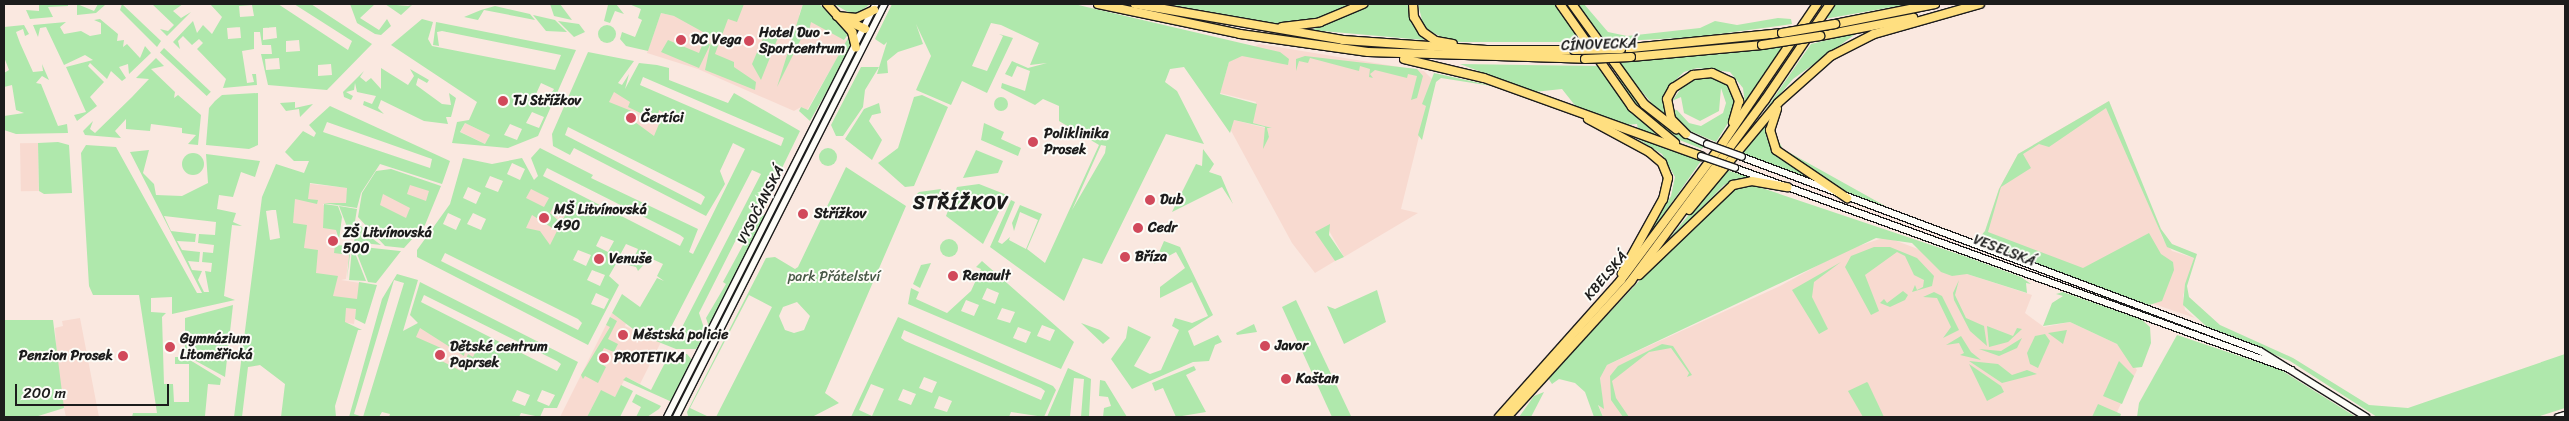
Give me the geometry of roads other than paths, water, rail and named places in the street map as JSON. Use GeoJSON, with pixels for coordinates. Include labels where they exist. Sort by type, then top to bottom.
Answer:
{"type":"FeatureCollection","features":[{"type":"Feature","properties":{"kind":"highway"},"geometry":{"type":"LineString","coordinates":[[827,4],[852,32],[856,48]]}},
{"type":"Feature","properties":{"kind":"highway","name":"CÍNOVECKÁ"},"geometry":{"type":"LineString","coordinates":[[1098,4],[1223,31],[1368,52],[1585,59],[1631,57],[1762,45],[1820,36],[1974,4]]}},
{"type":"Feature","properties":{"kind":"highway"},"geometry":{"type":"LineString","coordinates":[[1135,4],[1240,25],[1298,27],[1363,4]]}},
{"type":"Feature","properties":{"kind":"highway"},"geometry":{"type":"LineString","coordinates":[[1413,4],[1419,26],[1436,41],[1487,50]]}},
{"type":"Feature","properties":{"kind":"highway"},"geometry":{"type":"LineString","coordinates":[[1560,4],[1646,122],[1701,156]]}},
{"type":"Feature","properties":{"kind":"highway"},"geometry":{"type":"LineString","coordinates":[[1572,4],[1644,104],[1686,134]]}},
{"type":"Feature","properties":{"kind":"highway"},"geometry":{"type":"LineString","coordinates":[[1723,143],[1817,4]]}},
{"type":"Feature","properties":{"kind":"highway","name":"KBELSKÁ"},"geometry":{"type":"LineString","coordinates":[[1507,417],[1631,281],[1732,145],[1830,4]]}},
{"type":"Feature","properties":{"kind":"highway","name":"CÍNOVECKÁ"},"geometry":{"type":"LineString","coordinates":[[1240,25],[1353,41],[1487,50],[1621,49],[1782,33],[1935,4]]}},
{"type":"Feature","properties":{"kind":"highway"},"geometry":{"type":"LineString","coordinates":[[1659,243],[1795,85],[1831,56],[1868,36],[1980,4]]}},
{"type":"Feature","properties":{"kind":"highway"},"geometry":{"type":"LineString","coordinates":[[838,16],[857,18],[875,7]]}},
{"type":"Feature","properties":{"kind":"highway"},"geometry":{"type":"LineString","coordinates":[[838,16],[869,31]]}},
{"type":"Feature","properties":{"kind":"highway"},"geometry":{"type":"LineString","coordinates":[[1368,52],[1464,71],[1701,156]]}},
{"type":"Feature","properties":{"kind":"highway"},"geometry":{"type":"LineString","coordinates":[[1686,134],[1669,115],[1670,92],[1685,78],[1721,74],[1734,85],[1739,101],[1723,143]]}},
{"type":"Feature","properties":{"kind":"highway"},"geometry":{"type":"LineString","coordinates":[[1795,85],[1772,118],[1772,142],[1788,161],[1847,198]]}},
{"type":"Feature","properties":{"kind":"highway"},"geometry":{"type":"LineString","coordinates":[[1562,106],[1649,152],[1662,164],[1668,178],[1663,200],[1612,290]]}},
{"type":"Feature","properties":{"kind":"highway","name":"KBELSKÁ"},"geometry":{"type":"LineString","coordinates":[[1499,417],[1612,290],[1723,143]]}},
{"type":"Feature","properties":{"kind":"highway"},"geometry":{"type":"LineString","coordinates":[[1631,281],[1728,188],[1752,181],[1787,187]]}},
{"type":"Feature","properties":{"kind":"main road","name":"VYSOČANSKÁ"},"geometry":{"type":"LineString","coordinates":[[676,417],[869,31],[885,4]]}},
{"type":"Feature","properties":{"kind":"main road","name":"VYSOČANSKÁ"},"geometry":{"type":"LineString","coordinates":[[667,417],[856,48],[869,31],[875,7]]}},
{"type":"Feature","properties":{"kind":"main road","name":"VESELSKÁ"},"geometry":{"type":"LineString","coordinates":[[1686,134],[1707,144],[1847,198],[2238,342],[2298,372],[2366,417]]}},
{"type":"Feature","properties":{"kind":"main road","name":"VESELSKÁ"},"geometry":{"type":"LineString","coordinates":[[1701,156],[2298,372]]}},
{"type":"Feature","properties":{"kind":"main road"},"geometry":{"type":"LineString","coordinates":[[2558,417],[2565,415]]}},
{"type":"Feature","properties":{"kind":"place","name":"DC Vega"},"geometry":{"type":"Point","coordinates":[681,40]}},
{"type":"Feature","properties":{"kind":"place","name":"Hotel Duo - Sportcentrum"},"geometry":{"type":"Point","coordinates":[749,41]}},
{"type":"Feature","properties":{"kind":"place","name":"TJ Střížkov"},"geometry":{"type":"Point","coordinates":[503,101]}},
{"type":"Feature","properties":{"kind":"place","name":"Čertíci"},"geometry":{"type":"Point","coordinates":[631,118]}},
{"type":"Feature","properties":{"kind":"place","name":"Poliklinika Prosek"},"geometry":{"type":"Point","coordinates":[1033,142]}},
{"type":"Feature","properties":{"kind":"place","name":"Dub"},"geometry":{"type":"Point","coordinates":[1150,200]}},
{"type":"Feature","properties":{"kind":"place","name":"Střížkov"},"geometry":{"type":"Point","coordinates":[803,214]}},
{"type":"Feature","properties":{"kind":"place","name":"MŠ Litvínovská 490"},"geometry":{"type":"Point","coordinates":[544,218]}},
{"type":"Feature","properties":{"kind":"place","name":"Cedr"},"geometry":{"type":"Point","coordinates":[1138,228]}},
{"type":"Feature","properties":{"kind":"place","name":"ZŠ Litvínovská 500"},"geometry":{"type":"Point","coordinates":[333,241]}},
{"type":"Feature","properties":{"kind":"place","name":"Bříza"},"geometry":{"type":"Point","coordinates":[1125,257]}},
{"type":"Feature","properties":{"kind":"place","name":"Venuše"},"geometry":{"type":"Point","coordinates":[599,259]}},
{"type":"Feature","properties":{"kind":"place","name":"Renault"},"geometry":{"type":"Point","coordinates":[953,276]}},
{"type":"Feature","properties":{"kind":"place","name":"Městská policie"},"geometry":{"type":"Point","coordinates":[623,335]}},
{"type":"Feature","properties":{"kind":"place","name":"Javor"},"geometry":{"type":"Point","coordinates":[1265,346]}},
{"type":"Feature","properties":{"kind":"place","name":"Gymnázium Litoměřická"},"geometry":{"type":"Point","coordinates":[170,347]}},
{"type":"Feature","properties":{"kind":"place","name":"Dětské centrum Paprsek"},"geometry":{"type":"Point","coordinates":[440,355]}},
{"type":"Feature","properties":{"kind":"place","name":"Penzion Prosek"},"geometry":{"type":"Point","coordinates":[123,356]}},
{"type":"Feature","properties":{"kind":"place","name":"PROTETIKA"},"geometry":{"type":"Point","coordinates":[604,358]}},
{"type":"Feature","properties":{"kind":"place","name":"Kaštan"},"geometry":{"type":"Point","coordinates":[1286,379]}},
{"type":"Feature","properties":{"kind":"district","name":"STŘÍŽKOV"},"geometry":{"type":"Point","coordinates":[961,203]}},
{"type":"Feature","properties":{"kind":"park label","name":"park Přátelství"},"geometry":{"type":"Point","coordinates":[834,277]}}]}
